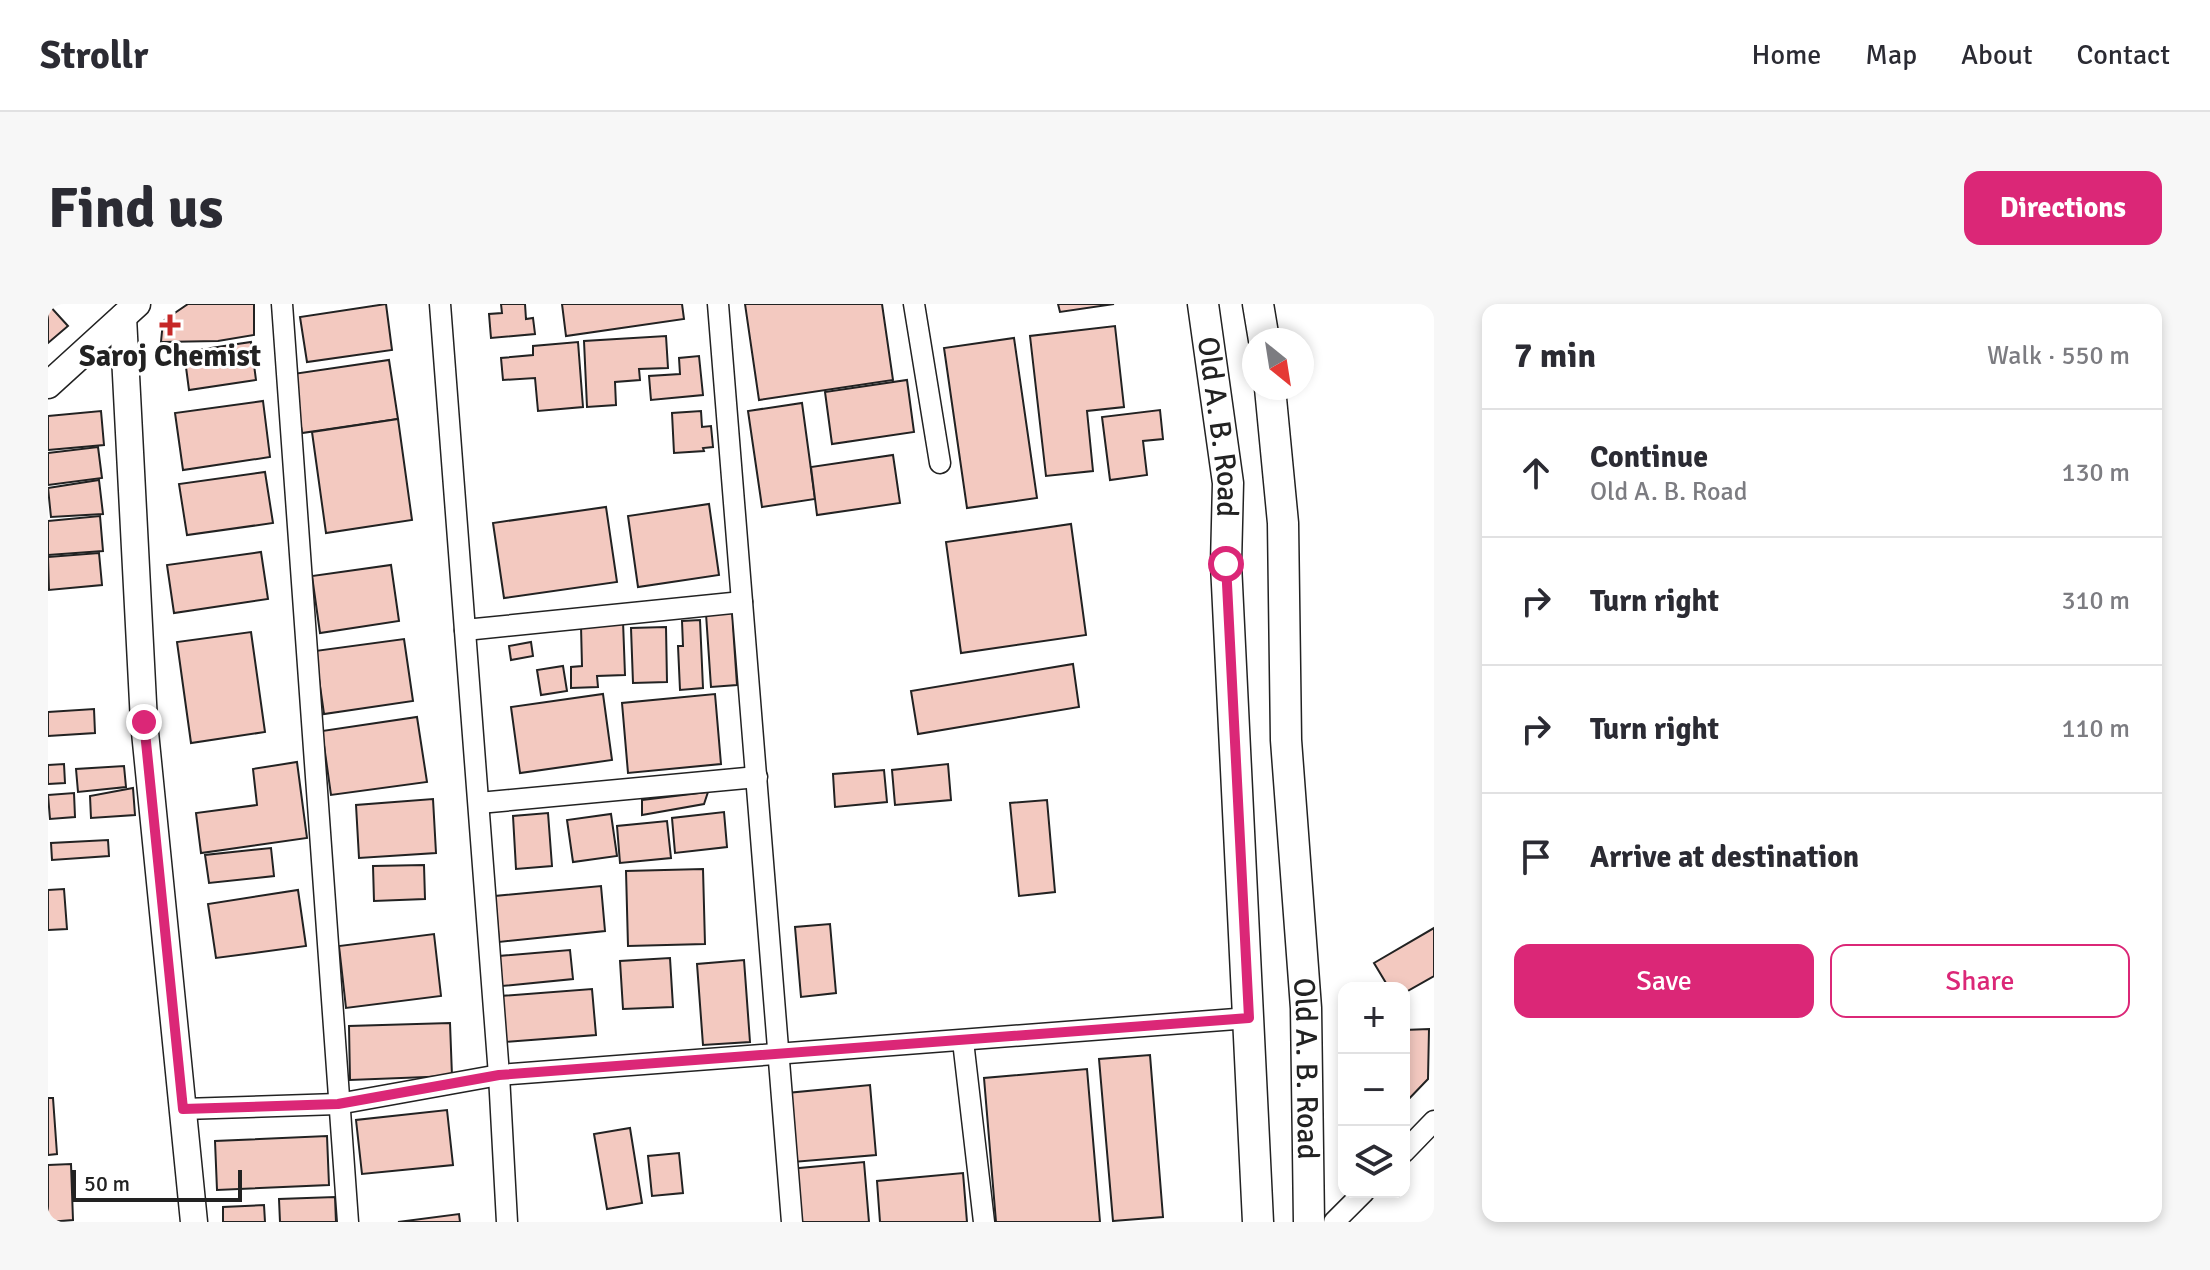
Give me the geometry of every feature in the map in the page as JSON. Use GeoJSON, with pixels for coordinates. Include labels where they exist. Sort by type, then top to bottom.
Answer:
{"type":"FeatureCollection","features":[{"type":"Feature","properties":{"kind":"main road","name":"Old A. B. Road"},"geometry":{"type":"LineString","coordinates":[[1203,304],[1228,483],[1226,564],[1258,1222]]}},
{"type":"Feature","properties":{"kind":"main road","name":"Old A. B. Road"},"geometry":{"type":"LineString","coordinates":[[1258,304],[1262,328]]}},
{"type":"Feature","properties":{"kind":"main road","name":"Old A. B. Road"},"geometry":{"type":"LineString","coordinates":[[1271,400],[1283,523],[1286,740],[1306,1008],[1309,1222]]}},
{"type":"Feature","properties":{"kind":"street"},"geometry":{"type":"LineString","coordinates":[[282,304],[348,1222]]}},
{"type":"Feature","properties":{"kind":"street"},"geometry":{"type":"LineString","coordinates":[[440,304],[499,1075],[507,1222]]}},
{"type":"Feature","properties":{"kind":"street"},"geometry":{"type":"LineString","coordinates":[[718,304],[792,1222]]}},
{"type":"Feature","properties":{"kind":"street"},"geometry":{"type":"LineString","coordinates":[[914,304],[940,463]]}},
{"type":"Feature","properties":{"kind":"street"},"geometry":{"type":"LineString","coordinates":[[48,385],[124,308]]}},
{"type":"Feature","properties":{"kind":"street"},"geometry":{"type":"LineString","coordinates":[[124,308],[144,722],[194,1222]]}},
{"type":"Feature","properties":{"kind":"street"},"geometry":{"type":"LineString","coordinates":[[465,630],[742,602]]}},
{"type":"Feature","properties":{"kind":"street"},"geometry":{"type":"LineString","coordinates":[[479,803],[757,777]]}},
{"type":"Feature","properties":{"kind":"street"},"geometry":{"type":"LineString","coordinates":[[183,1109],[338,1104],[499,1075],[1249,1018]]}},
{"type":"Feature","properties":{"kind":"street"},"geometry":{"type":"LineString","coordinates":[[963,1041],[984,1222]]}},
{"type":"Feature","properties":{"kind":"street"},"geometry":{"type":"LineString","coordinates":[[1410,1146],[1434,1121]]}},
{"type":"Feature","properties":{"kind":"street"},"geometry":{"type":"LineString","coordinates":[[1334,1222],[1358,1198]]}},
{"type":"Feature","properties":{"kind":"building"},"geometry":{"type":"Polygon","coordinates":[[[48,304],[68,326],[48,343],[48,304]]]}},
{"type":"Feature","properties":{"kind":"building"},"geometry":{"type":"Polygon","coordinates":[[[188,304],[254,304],[254,335],[218,341],[161,342],[163,321],[188,304]]]}},
{"type":"Feature","properties":{"kind":"building"},"geometry":{"type":"Polygon","coordinates":[[[386,304],[392,350],[307,362],[300,317],[386,304]]]}},
{"type":"Feature","properties":{"kind":"building"},"geometry":{"type":"Polygon","coordinates":[[[501,304],[525,304],[526,319],[533,318],[535,334],[491,338],[489,314],[502,313],[501,304]]]}},
{"type":"Feature","properties":{"kind":"building"},"geometry":{"type":"Polygon","coordinates":[[[562,304],[682,304],[684,319],[566,336],[562,304]]]}},
{"type":"Feature","properties":{"kind":"building"},"geometry":{"type":"Polygon","coordinates":[[[745,304],[882,304],[893,380],[759,400],[745,304]]]}},
{"type":"Feature","properties":{"kind":"building"},"geometry":{"type":"Polygon","coordinates":[[[1058,304],[1114,304],[1060,312],[1058,304]]]}},
{"type":"Feature","properties":{"kind":"building"},"geometry":{"type":"Polygon","coordinates":[[[1115,326],[1124,407],[1087,411],[1093,471],[1046,476],[1030,336],[1115,326]]]}},
{"type":"Feature","properties":{"kind":"building"},"geometry":{"type":"Polygon","coordinates":[[[666,336],[668,368],[639,369],[640,380],[615,382],[616,405],[587,407],[584,341],[666,336]]]}},
{"type":"Feature","properties":{"kind":"building"},"geometry":{"type":"Polygon","coordinates":[[[1014,338],[1037,498],[967,508],[944,348],[1014,338]]]}},
{"type":"Feature","properties":{"kind":"building"},"geometry":{"type":"Polygon","coordinates":[[[251,342],[256,380],[189,390],[184,352],[251,342]]]}},
{"type":"Feature","properties":{"kind":"building"},"geometry":{"type":"Polygon","coordinates":[[[578,342],[583,407],[538,411],[535,378],[503,380],[501,358],[533,355],[533,346],[578,342]]]}},
{"type":"Feature","properties":{"kind":"building"},"geometry":{"type":"Polygon","coordinates":[[[699,356],[703,395],[651,400],[649,376],[680,374],[679,358],[699,356]]]}},
{"type":"Feature","properties":{"kind":"building"},"geometry":{"type":"Polygon","coordinates":[[[389,360],[398,419],[302,433],[293,374],[389,360]]]}},
{"type":"Feature","properties":{"kind":"building"},"geometry":{"type":"Polygon","coordinates":[[[907,380],[914,432],[832,444],[825,392],[907,380]]]}},
{"type":"Feature","properties":{"kind":"building"},"geometry":{"type":"Polygon","coordinates":[[[263,401],[270,457],[183,470],[175,413],[263,401]]]}},
{"type":"Feature","properties":{"kind":"building"},"geometry":{"type":"Polygon","coordinates":[[[802,403],[815,499],[762,507],[748,411],[802,403]]]}},
{"type":"Feature","properties":{"kind":"building"},"geometry":{"type":"Polygon","coordinates":[[[1160,410],[1163,439],[1143,441],[1147,475],[1110,480],[1102,417],[1160,410]]]}},
{"type":"Feature","properties":{"kind":"building"},"geometry":{"type":"Polygon","coordinates":[[[101,411],[104,445],[48,450],[48,416],[101,411]]]}},
{"type":"Feature","properties":{"kind":"building"},"geometry":{"type":"Polygon","coordinates":[[[701,411],[702,427],[711,426],[713,447],[703,448],[704,451],[674,453],[672,413],[701,411]]]}},
{"type":"Feature","properties":{"kind":"building"},"geometry":{"type":"Polygon","coordinates":[[[398,419],[412,520],[326,533],[312,432],[398,419]]]}},
{"type":"Feature","properties":{"kind":"building"},"geometry":{"type":"Polygon","coordinates":[[[98,447],[102,478],[48,485],[48,453],[98,447]]]}},
{"type":"Feature","properties":{"kind":"building"},"geometry":{"type":"Polygon","coordinates":[[[893,455],[900,503],[817,515],[811,467],[893,455]]]}},
{"type":"Feature","properties":{"kind":"building"},"geometry":{"type":"Polygon","coordinates":[[[265,472],[273,523],[187,535],[179,484],[265,472]]]}},
{"type":"Feature","properties":{"kind":"building"},"geometry":{"type":"Polygon","coordinates":[[[99,480],[103,514],[51,517],[48,488],[99,480]]]}},
{"type":"Feature","properties":{"kind":"building"},"geometry":{"type":"Polygon","coordinates":[[[709,504],[719,575],[638,587],[628,516],[709,504]]]}},
{"type":"Feature","properties":{"kind":"building"},"geometry":{"type":"Polygon","coordinates":[[[606,507],[617,582],[504,598],[493,523],[606,507]]]}},
{"type":"Feature","properties":{"kind":"building"},"geometry":{"type":"Polygon","coordinates":[[[100,516],[103,551],[48,555],[48,521],[100,516]]]}},
{"type":"Feature","properties":{"kind":"building"},"geometry":{"type":"Polygon","coordinates":[[[1071,524],[1086,635],[961,653],[946,542],[1071,524]]]}},
{"type":"Feature","properties":{"kind":"building"},"geometry":{"type":"Polygon","coordinates":[[[261,552],[268,599],[174,613],[167,565],[261,552]]]}},
{"type":"Feature","properties":{"kind":"building"},"geometry":{"type":"Polygon","coordinates":[[[99,553],[102,585],[49,590],[48,557],[99,553]]]}},
{"type":"Feature","properties":{"kind":"building"},"geometry":{"type":"Polygon","coordinates":[[[391,565],[399,621],[320,633],[312,576],[391,565]]]}},
{"type":"Feature","properties":{"kind":"building"},"geometry":{"type":"Polygon","coordinates":[[[732,612],[737,685],[711,687],[706,614],[732,612]]]}},
{"type":"Feature","properties":{"kind":"building"},"geometry":{"type":"Polygon","coordinates":[[[700,620],[703,688],[680,690],[678,646],[683,646],[682,621],[700,620]]]}},
{"type":"Feature","properties":{"kind":"building"},"geometry":{"type":"Polygon","coordinates":[[[623,621],[625,675],[597,676],[598,687],[571,688],[571,667],[582,666],[581,626],[623,621]]]}},
{"type":"Feature","properties":{"kind":"building"},"geometry":{"type":"Polygon","coordinates":[[[666,627],[667,682],[633,683],[631,628],[666,627]]]}},
{"type":"Feature","properties":{"kind":"building"},"geometry":{"type":"Polygon","coordinates":[[[251,632],[265,732],[191,743],[177,642],[251,632]]]}},
{"type":"Feature","properties":{"kind":"building"},"geometry":{"type":"Polygon","coordinates":[[[404,639],[413,701],[324,714],[315,651],[404,639]]]}},
{"type":"Feature","properties":{"kind":"building"},"geometry":{"type":"Polygon","coordinates":[[[531,642],[533,656],[511,660],[509,646],[531,642]]]}},
{"type":"Feature","properties":{"kind":"building"},"geometry":{"type":"Polygon","coordinates":[[[1073,664],[1079,707],[918,734],[911,691],[1073,664]]]}},
{"type":"Feature","properties":{"kind":"building"},"geometry":{"type":"Polygon","coordinates":[[[563,666],[567,691],[541,695],[537,670],[563,666]]]}},
{"type":"Feature","properties":{"kind":"building"},"geometry":{"type":"Polygon","coordinates":[[[603,694],[612,760],[520,773],[511,707],[603,694]]]}},
{"type":"Feature","properties":{"kind":"building"},"geometry":{"type":"Polygon","coordinates":[[[715,694],[721,764],[628,773],[622,703],[715,694]]]}},
{"type":"Feature","properties":{"kind":"building"},"geometry":{"type":"Polygon","coordinates":[[[94,709],[95,733],[48,736],[48,712],[94,709]]]}},
{"type":"Feature","properties":{"kind":"building"},"geometry":{"type":"Polygon","coordinates":[[[417,717],[427,782],[331,795],[322,731],[417,717]]]}},
{"type":"Feature","properties":{"kind":"building"},"geometry":{"type":"Polygon","coordinates":[[[297,762],[307,838],[201,853],[196,813],[257,805],[253,769],[297,762]]]}},
{"type":"Feature","properties":{"kind":"building"},"geometry":{"type":"Polygon","coordinates":[[[64,764],[65,783],[48,784],[48,765],[64,764]]]}},
{"type":"Feature","properties":{"kind":"building"},"geometry":{"type":"Polygon","coordinates":[[[948,764],[951,800],[895,805],[892,770],[948,764]]]}},
{"type":"Feature","properties":{"kind":"building"},"geometry":{"type":"Polygon","coordinates":[[[124,766],[126,787],[78,792],[76,769],[124,766]]]}},
{"type":"Feature","properties":{"kind":"building"},"geometry":{"type":"Polygon","coordinates":[[[884,770],[887,802],[835,807],[833,774],[884,770]]]}},
{"type":"Feature","properties":{"kind":"building"},"geometry":{"type":"Polygon","coordinates":[[[133,788],[135,815],[91,818],[90,796],[133,788]]]}},
{"type":"Feature","properties":{"kind":"building"},"geometry":{"type":"Polygon","coordinates":[[[708,792],[704,804],[642,815],[642,800],[708,792]]]}},
{"type":"Feature","properties":{"kind":"building"},"geometry":{"type":"Polygon","coordinates":[[[74,793],[75,817],[50,819],[48,795],[74,793]]]}},
{"type":"Feature","properties":{"kind":"building"},"geometry":{"type":"Polygon","coordinates":[[[433,799],[436,853],[359,858],[356,805],[433,799]]]}},
{"type":"Feature","properties":{"kind":"building"},"geometry":{"type":"Polygon","coordinates":[[[1047,800],[1055,892],[1019,896],[1010,803],[1047,800]]]}},
{"type":"Feature","properties":{"kind":"building"},"geometry":{"type":"Polygon","coordinates":[[[724,812],[727,847],[675,853],[672,818],[724,812]]]}},
{"type":"Feature","properties":{"kind":"building"},"geometry":{"type":"Polygon","coordinates":[[[548,813],[552,866],[516,869],[513,816],[548,813]]]}},
{"type":"Feature","properties":{"kind":"building"},"geometry":{"type":"Polygon","coordinates":[[[611,814],[617,856],[573,862],[567,820],[611,814]]]}},
{"type":"Feature","properties":{"kind":"building"},"geometry":{"type":"Polygon","coordinates":[[[667,821],[671,858],[620,863],[617,826],[667,821]]]}},
{"type":"Feature","properties":{"kind":"building"},"geometry":{"type":"Polygon","coordinates":[[[108,840],[109,856],[52,860],[51,843],[108,840]]]}},
{"type":"Feature","properties":{"kind":"building"},"geometry":{"type":"Polygon","coordinates":[[[271,848],[274,876],[209,883],[205,855],[271,848]]]}},
{"type":"Feature","properties":{"kind":"building"},"geometry":{"type":"Polygon","coordinates":[[[424,865],[425,899],[374,901],[373,866],[424,865]]]}},
{"type":"Feature","properties":{"kind":"building"},"geometry":{"type":"Polygon","coordinates":[[[703,869],[705,944],[628,946],[626,871],[703,869]]]}},
{"type":"Feature","properties":{"kind":"building"},"geometry":{"type":"Polygon","coordinates":[[[601,886],[605,931],[499,942],[495,896],[601,886]]]}},
{"type":"Feature","properties":{"kind":"building"},"geometry":{"type":"Polygon","coordinates":[[[64,889],[67,929],[48,930],[48,890],[64,889]]]}},
{"type":"Feature","properties":{"kind":"building"},"geometry":{"type":"Polygon","coordinates":[[[298,890],[306,946],[216,958],[208,904],[298,890]]]}},
{"type":"Feature","properties":{"kind":"building"},"geometry":{"type":"Polygon","coordinates":[[[830,924],[836,993],[801,997],[795,927],[830,924]]]}},
{"type":"Feature","properties":{"kind":"building"},"geometry":{"type":"Polygon","coordinates":[[[1434,928],[1434,976],[1410,990],[1410,982],[1385,982],[1374,963],[1434,928]]]}},
{"type":"Feature","properties":{"kind":"building"},"geometry":{"type":"Polygon","coordinates":[[[434,934],[441,996],[346,1008],[339,946],[434,934]]]}},
{"type":"Feature","properties":{"kind":"building"},"geometry":{"type":"Polygon","coordinates":[[[570,950],[573,979],[502,986],[499,956],[570,950]]]}},
{"type":"Feature","properties":{"kind":"building"},"geometry":{"type":"Polygon","coordinates":[[[670,958],[673,1007],[623,1009],[620,961],[670,958]]]}},
{"type":"Feature","properties":{"kind":"building"},"geometry":{"type":"Polygon","coordinates":[[[744,960],[750,1042],[703,1045],[697,964],[744,960]]]}},
{"type":"Feature","properties":{"kind":"building"},"geometry":{"type":"Polygon","coordinates":[[[592,989],[596,1035],[504,1042],[500,996],[592,989]]]}},
{"type":"Feature","properties":{"kind":"building"},"geometry":{"type":"Polygon","coordinates":[[[450,1023],[452,1076],[350,1080],[349,1026],[450,1023]]]}},
{"type":"Feature","properties":{"kind":"building"},"geometry":{"type":"Polygon","coordinates":[[[1429,1029],[1428,1079],[1410,1098],[1410,1054],[1410,1030],[1429,1029]]]}},
{"type":"Feature","properties":{"kind":"building"},"geometry":{"type":"Polygon","coordinates":[[[1150,1055],[1163,1217],[1113,1221],[1099,1059],[1150,1055]]]}},
{"type":"Feature","properties":{"kind":"building"},"geometry":{"type":"Polygon","coordinates":[[[1087,1069],[1100,1222],[996,1222],[984,1078],[1087,1069]]]}},
{"type":"Feature","properties":{"kind":"building"},"geometry":{"type":"Polygon","coordinates":[[[870,1085],[876,1155],[793,1162],[787,1093],[870,1085]]]}},
{"type":"Feature","properties":{"kind":"building"},"geometry":{"type":"Polygon","coordinates":[[[48,1098],[53,1098],[57,1154],[48,1155],[48,1098]]]}},
{"type":"Feature","properties":{"kind":"building"},"geometry":{"type":"Polygon","coordinates":[[[447,1110],[453,1165],[362,1174],[356,1120],[447,1110]]]}},
{"type":"Feature","properties":{"kind":"building"},"geometry":{"type":"Polygon","coordinates":[[[630,1128],[642,1203],[607,1209],[594,1134],[630,1128]]]}},
{"type":"Feature","properties":{"kind":"building"},"geometry":{"type":"Polygon","coordinates":[[[327,1136],[329,1185],[217,1190],[215,1141],[327,1136]]]}},
{"type":"Feature","properties":{"kind":"building"},"geometry":{"type":"Polygon","coordinates":[[[679,1153],[683,1193],[652,1196],[648,1156],[679,1153]]]}},
{"type":"Feature","properties":{"kind":"building"},"geometry":{"type":"Polygon","coordinates":[[[864,1162],[869,1222],[793,1222],[789,1169],[864,1162]]]}},
{"type":"Feature","properties":{"kind":"building"},"geometry":{"type":"Polygon","coordinates":[[[71,1164],[73,1220],[48,1222],[48,1165],[71,1164]]]}},
{"type":"Feature","properties":{"kind":"building"},"geometry":{"type":"Polygon","coordinates":[[[963,1173],[967,1222],[880,1222],[877,1181],[963,1173]]]}},
{"type":"Feature","properties":{"kind":"building"},"geometry":{"type":"Polygon","coordinates":[[[335,1197],[336,1222],[280,1222],[279,1199],[335,1197]]]}},
{"type":"Feature","properties":{"kind":"building"},"geometry":{"type":"Polygon","coordinates":[[[264,1205],[265,1222],[223,1222],[223,1207],[264,1205]]]}},
{"type":"Feature","properties":{"kind":"building"},"geometry":{"type":"Polygon","coordinates":[[[459,1214],[460,1222],[398,1222],[459,1214]]]}},
{"type":"Feature","properties":{"kind":"place","name":"Saroj Chemist"},"geometry":{"type":"Point","coordinates":[170,325]}},
{"type":"Feature","properties":{"kind":"route"},"geometry":{"type":"LineString","coordinates":[[144,722],[183,1109],[338,1104],[499,1075],[1249,1018],[1226,564]]}}]}
